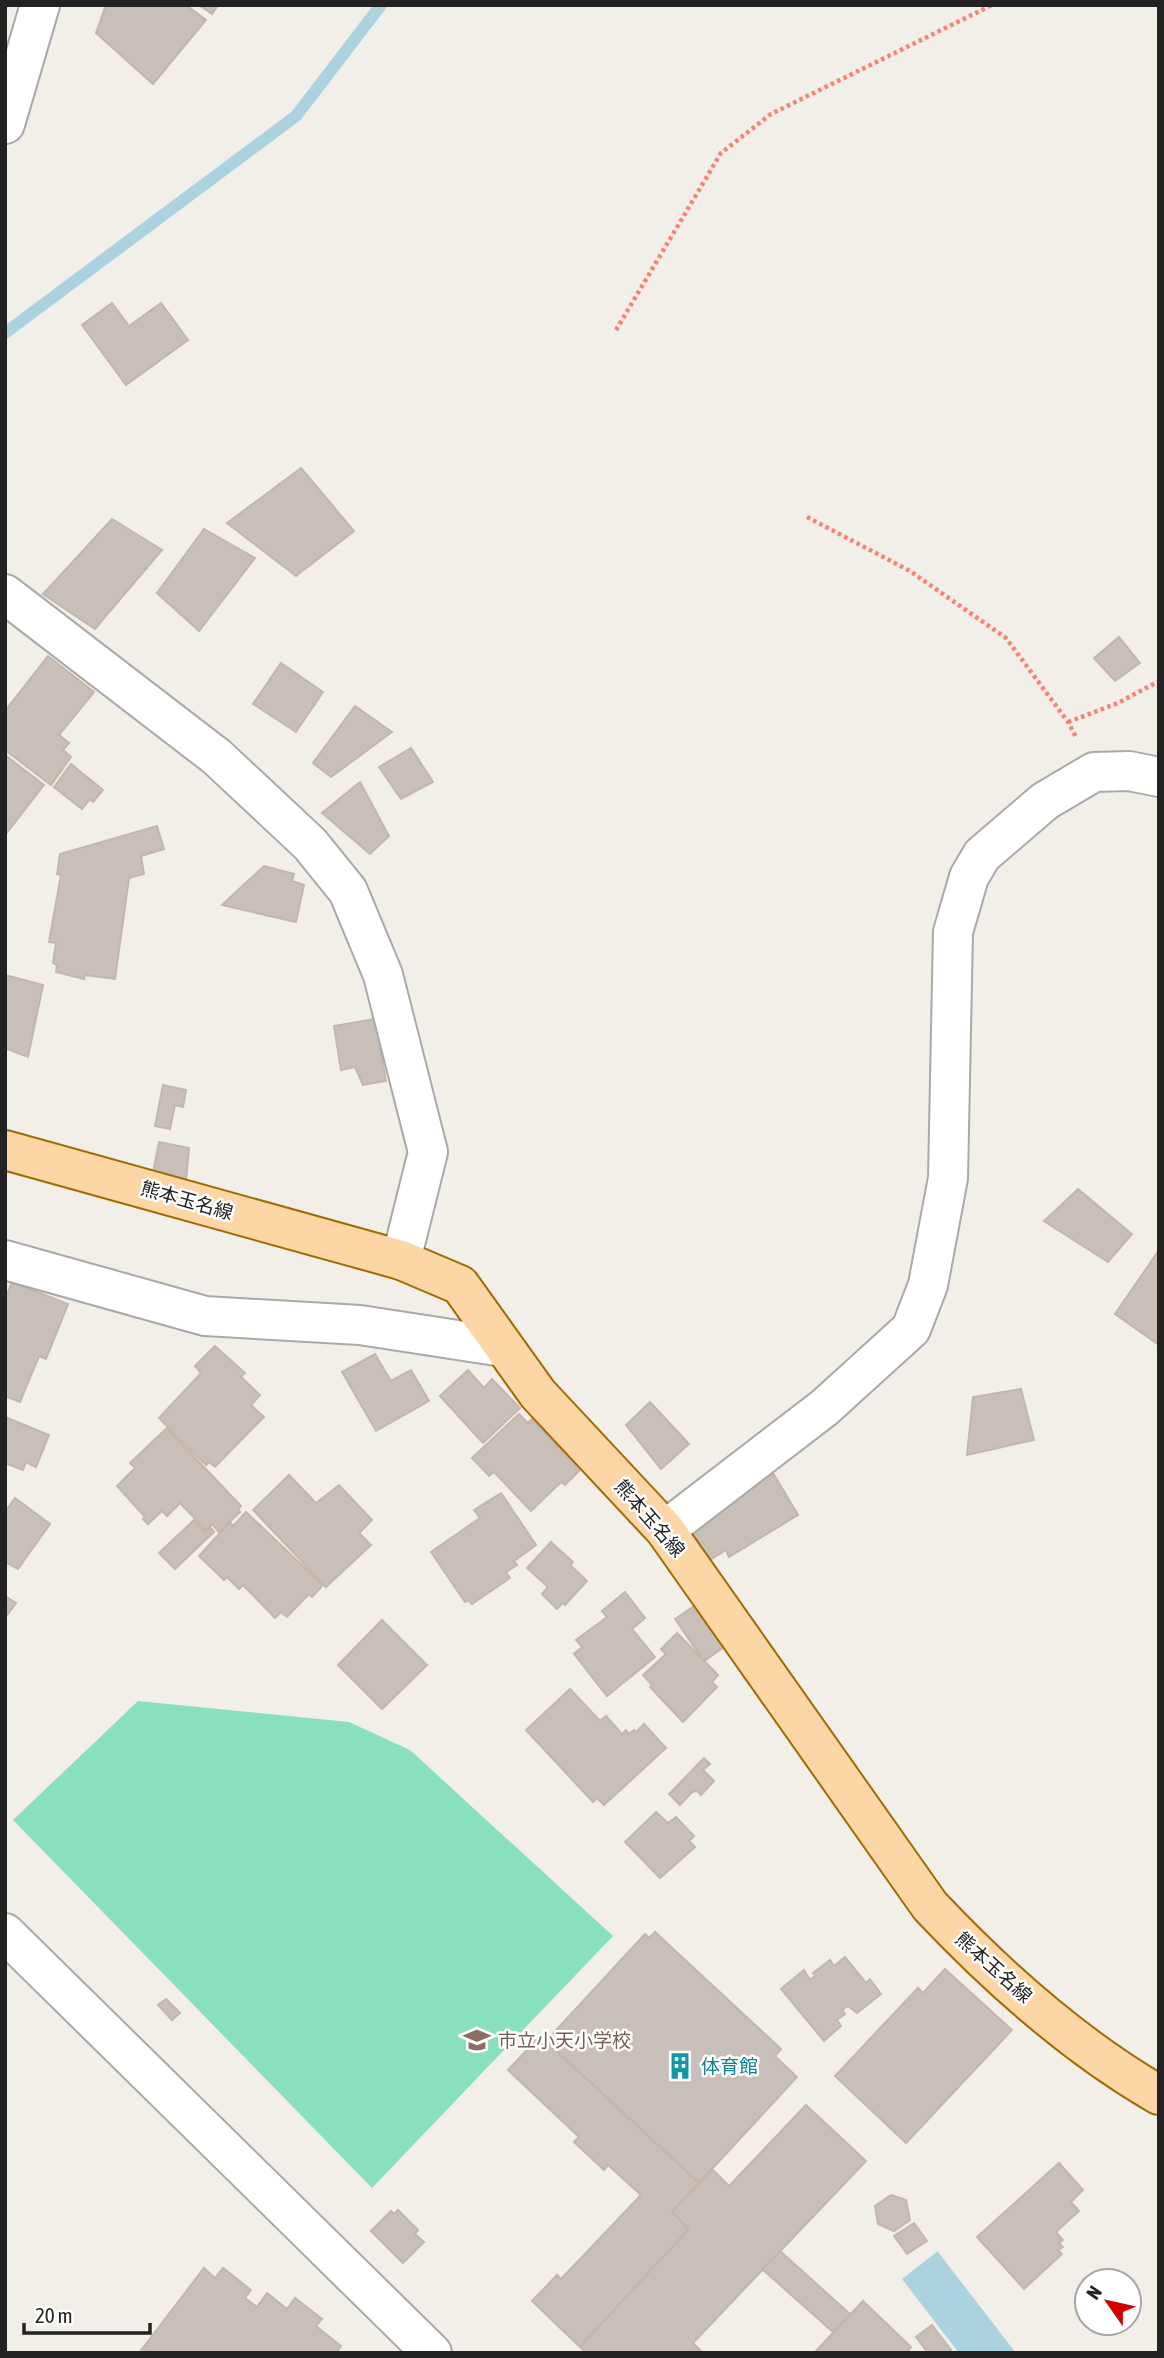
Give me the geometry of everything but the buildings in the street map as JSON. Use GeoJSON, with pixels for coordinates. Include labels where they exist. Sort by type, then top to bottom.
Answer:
{"type":"FeatureCollection","features":[{"type":"Feature","properties":{"kind":"main road","name":"熊本玉名線"},"geometry":{"type":"LineString","coordinates":[[5,1150],[401,1260],[460,1285],[538,1394],[665,1530],[930,1906],[975,1953],[1105,2061],[1159,2095]]}},
{"type":"Feature","properties":{"kind":"street"},"geometry":{"type":"LineString","coordinates":[[5,124],[40,5]]}},
{"type":"Feature","properties":{"kind":"street"},"geometry":{"type":"LineString","coordinates":[[5,594],[217,757],[310,844],[348,891],[383,975],[428,1152],[401,1260]]}},
{"type":"Feature","properties":{"kind":"street"},"geometry":{"type":"LineString","coordinates":[[665,1530],[824,1408],[911,1329],[928,1285],[948,1178],[953,932],[969,877],[982,855],[1045,801],[1094,772],[1129,771],[1159,778]]}},
{"type":"Feature","properties":{"kind":"street"},"geometry":{"type":"LineString","coordinates":[[5,1260],[205,1316],[360,1325],[503,1347]]}},
{"type":"Feature","properties":{"kind":"street"},"geometry":{"type":"LineString","coordinates":[[5,1933],[432,2353]]}},
{"type":"Feature","properties":{"kind":"path"},"geometry":{"type":"LineString","coordinates":[[616,331],[722,153],[771,114],[992,5]]}},
{"type":"Feature","properties":{"kind":"path"},"geometry":{"type":"LineString","coordinates":[[807,517],[909,571],[1006,638],[1068,722],[1094,772]]}},
{"type":"Feature","properties":{"kind":"path"},"geometry":{"type":"LineString","coordinates":[[1068,722],[1118,703],[1159,681]]}},
{"type":"Feature","properties":{"kind":"green space"},"geometry":{"type":"Polygon","coordinates":[[[138,1701],[349,1722],[410,1750],[613,1936],[372,2188],[13,1820],[138,1701]]]}},
{"type":"Feature","properties":{"kind":"water"},"geometry":{"type":"Polygon","coordinates":[[[938,2251],[1016,2353],[959,2353],[902,2279],[938,2251]]]}},
{"type":"Feature","properties":{"kind":"waterway"},"geometry":{"type":"LineString","coordinates":[[5,333],[296,116],[381,5]]}},
{"type":"Feature","properties":{"kind":"place","name":"市立小天小学校"},"geometry":{"type":"Point","coordinates":[477,2040]}},
{"type":"Feature","properties":{"kind":"place","name":"体育館"},"geometry":{"type":"Point","coordinates":[680,2066]}}]}
